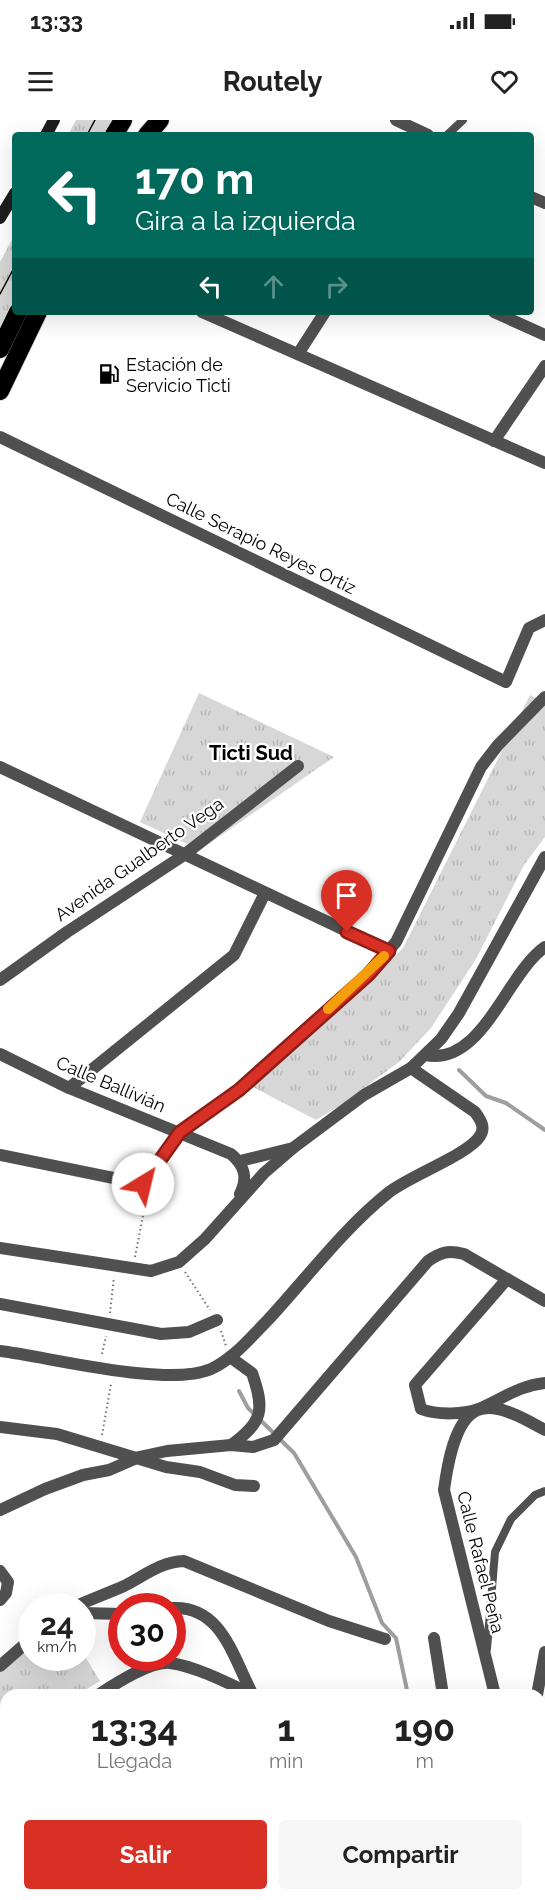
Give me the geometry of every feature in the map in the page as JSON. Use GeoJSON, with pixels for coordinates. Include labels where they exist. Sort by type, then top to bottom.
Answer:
{"type":"FeatureCollection","features":[{"type":"Feature","properties":{"kind":"highway"},"geometry":{"type":"LineString","coordinates":[[150,132],[160,120]]}},
{"type":"Feature","properties":{"kind":"highway"},"geometry":{"type":"LineString","coordinates":[[0,349],[17,315]]}},
{"type":"Feature","properties":{"kind":"highway"},"geometry":{"type":"LineString","coordinates":[[0,391],[37,315]]}},
{"type":"Feature","properties":{"kind":"street"},"geometry":{"type":"LineString","coordinates":[[396,120],[422,132]]}},
{"type":"Feature","properties":{"kind":"street"},"geometry":{"type":"LineString","coordinates":[[0,218],[12,198]]}},
{"type":"Feature","properties":{"kind":"street"},"geometry":{"type":"LineString","coordinates":[[209,315],[545,463]]}},
{"type":"Feature","properties":{"kind":"street"},"geometry":{"type":"LineString","coordinates":[[298,354],[323,315]]}},
{"type":"Feature","properties":{"kind":"street"},"geometry":{"type":"LineString","coordinates":[[501,315],[545,335]]}},
{"type":"Feature","properties":{"kind":"street"},"geometry":{"type":"LineString","coordinates":[[494,441],[545,366]]}},
{"type":"Feature","properties":{"kind":"street","name":"Calle Serapio Reyes Ortiz"},"geometry":{"type":"LineString","coordinates":[[0,437],[506,682],[529,628],[545,620]]}},
{"type":"Feature","properties":{"kind":"street"},"geometry":{"type":"LineString","coordinates":[[0,1155],[143,1184],[180,1132],[239,1090],[368,975],[389,951],[405,928],[481,767],[498,745],[545,697]]}},
{"type":"Feature","properties":{"kind":"street","name":"Avenida Gualberto Vega"},"geometry":{"type":"LineString","coordinates":[[0,980],[67,932],[184,855],[298,766]]}},
{"type":"Feature","properties":{"kind":"street"},"geometry":{"type":"LineString","coordinates":[[0,767],[389,951]]}},
{"type":"Feature","properties":{"kind":"street"},"geometry":{"type":"LineString","coordinates":[[0,1248],[151,1271],[179,1262],[205,1239],[264,1173],[293,1148],[364,1095],[411,1068],[441,1039],[459,1013],[545,857]]}},
{"type":"Feature","properties":{"kind":"street"},"geometry":{"type":"LineString","coordinates":[[69,1088],[234,955],[265,893]]}},
{"type":"Feature","properties":{"kind":"street"},"geometry":{"type":"LineString","coordinates":[[425,1055],[436,1058],[451,1055],[463,1048],[502,1002],[527,962],[545,947]]}},
{"type":"Feature","properties":{"kind":"street","name":"Calle Ballivián"},"geometry":{"type":"LineString","coordinates":[[0,1054],[69,1088],[180,1132],[231,1154],[240,1161]]}},
{"type":"Feature","properties":{"kind":"street"},"geometry":{"type":"LineString","coordinates":[[0,1351],[151,1374],[200,1372],[230,1357],[287,1300],[341,1237],[388,1193],[415,1175],[459,1152],[480,1136],[483,1128],[475,1112],[411,1068]]}},
{"type":"Feature","properties":{"kind":"street"},"geometry":{"type":"LineString","coordinates":[[236,1205],[246,1182],[240,1161],[293,1148]]}},
{"type":"Feature","properties":{"kind":"street"},"geometry":{"type":"LineString","coordinates":[[0,1510],[13,1502],[84,1475],[109,1470],[139,1457],[167,1451],[231,1445],[253,1447],[274,1440],[358,1339],[428,1261],[440,1253],[450,1250],[464,1254],[545,1301]]}},
{"type":"Feature","properties":{"kind":"street"},"geometry":{"type":"LineString","coordinates":[[507,1279],[415,1385],[416,1398],[421,1409],[437,1414],[478,1409],[499,1410],[545,1430]]}},
{"type":"Feature","properties":{"kind":"street"},"geometry":{"type":"LineString","coordinates":[[0,1304],[161,1334],[189,1332],[217,1320]]}},
{"type":"Feature","properties":{"kind":"street"},"geometry":{"type":"LineString","coordinates":[[230,1357],[252,1373],[260,1411],[252,1430],[231,1445]]}},
{"type":"Feature","properties":{"kind":"street"},"geometry":{"type":"LineString","coordinates":[[478,1409],[512,1390],[545,1383]]}},
{"type":"Feature","properties":{"kind":"street","name":"Calle Rafael Peña"},"geometry":{"type":"LineString","coordinates":[[478,1409],[464,1420],[448,1457],[444,1490],[494,1689]]}},
{"type":"Feature","properties":{"kind":"street"},"geometry":{"type":"LineString","coordinates":[[0,1427],[57,1434],[166,1467],[200,1472],[235,1485],[254,1486]]}},
{"type":"Feature","properties":{"kind":"street"},"geometry":{"type":"LineString","coordinates":[[106,1447],[116,1461],[109,1470]]}},
{"type":"Feature","properties":{"kind":"street"},"geometry":{"type":"LineString","coordinates":[[96,1597],[127,1584],[144,1573],[173,1562],[184,1562],[329,1621],[386,1639]]}},
{"type":"Feature","properties":{"kind":"street"},"geometry":{"type":"LineString","coordinates":[[0,1571],[9,1582],[6,1593],[0,1600]]}},
{"type":"Feature","properties":{"kind":"street"},"geometry":{"type":"LineString","coordinates":[[186,1607],[200,1611],[212,1620],[250,1689]]}},
{"type":"Feature","properties":{"kind":"street"},"geometry":{"type":"LineString","coordinates":[[434,1638],[442,1689]]}},
{"type":"Feature","properties":{"kind":"street"},"geometry":{"type":"LineString","coordinates":[[0,1666],[18,1650]]}},
{"type":"Feature","properties":{"kind":"street"},"geometry":{"type":"LineString","coordinates":[[538,1689],[545,1652]]}},
{"type":"Feature","properties":{"kind":"street"},"geometry":{"type":"LineString","coordinates":[[109,1689],[148,1668],[171,1663],[214,1677],[240,1689]]}},
{"type":"Feature","properties":{"kind":"lane"},"geometry":{"type":"LineString","coordinates":[[450,132],[463,120]]}},
{"type":"Feature","properties":{"kind":"lane"},"geometry":{"type":"LineString","coordinates":[[486,1657],[495,1552],[511,1519],[536,1495],[545,1491]]}},
{"type":"Feature","properties":{"kind":"path"},"geometry":{"type":"LineString","coordinates":[[133,1269],[147,1196],[143,1184]]}},
{"type":"Feature","properties":{"kind":"path"},"geometry":{"type":"LineString","coordinates":[[179,1262],[217,1320],[230,1357]]}},
{"type":"Feature","properties":{"kind":"path"},"geometry":{"type":"LineString","coordinates":[[106,1447],[113,1369]]}},
{"type":"Feature","properties":{"kind":"green space"},"geometry":{"type":"Polygon","coordinates":[[[76,120],[113,120],[106,132],[70,132],[76,120]]]}},
{"type":"Feature","properties":{"kind":"green space"},"geometry":{"type":"Polygon","coordinates":[[[12,240],[12,308],[0,334],[0,262],[12,240]]]}},
{"type":"Feature","properties":{"kind":"green space"},"geometry":{"type":"Polygon","coordinates":[[[199,693],[334,757],[200,850],[140,822],[199,693]]]}},
{"type":"Feature","properties":{"kind":"green space"},"geometry":{"type":"Polygon","coordinates":[[[530,695],[545,703],[545,837],[524,865],[476,959],[431,1028],[399,1062],[341,1105],[316,1120],[249,1085],[378,973],[403,948],[530,695]]]}},
{"type":"Feature","properties":{"kind":"green space"},"geometry":{"type":"Polygon","coordinates":[[[18,1655],[18,1671],[94,1671],[100,1681],[87,1689],[0,1689],[0,1672],[18,1655]]]}},
{"type":"Feature","properties":{"kind":"waterway"},"geometry":{"type":"LineString","coordinates":[[459,1070],[486,1096],[506,1103],[545,1130]]}},
{"type":"Feature","properties":{"kind":"waterway"},"geometry":{"type":"LineString","coordinates":[[239,1391],[248,1408],[294,1453],[356,1557],[382,1623],[396,1638],[407,1689]]}},
{"type":"Feature","properties":{"kind":"tram line"},"geometry":{"type":"LineString","coordinates":[[89,132],[95,120]]}},
{"type":"Feature","properties":{"kind":"tram line"},"geometry":{"type":"LineString","coordinates":[[0,294],[12,272]]}},
{"type":"Feature","properties":{"kind":"slow traffic"},"geometry":{"type":"LineString","coordinates":[[328,1009],[368,975],[384,956]]}},
{"type":"Feature","properties":{"kind":"place","name":"Estación de Servicio Ticti"},"geometry":{"type":"Point","coordinates":[109,374]}},
{"type":"Feature","properties":{"kind":"district","name":"Ticti Sud"},"geometry":{"type":"Point","coordinates":[251,753]}},
{"type":"Feature","properties":{"kind":"route"},"geometry":{"type":"LineString","coordinates":[[143,1184],[180,1132],[239,1090],[368,975],[389,951],[347,932]]}}]}
